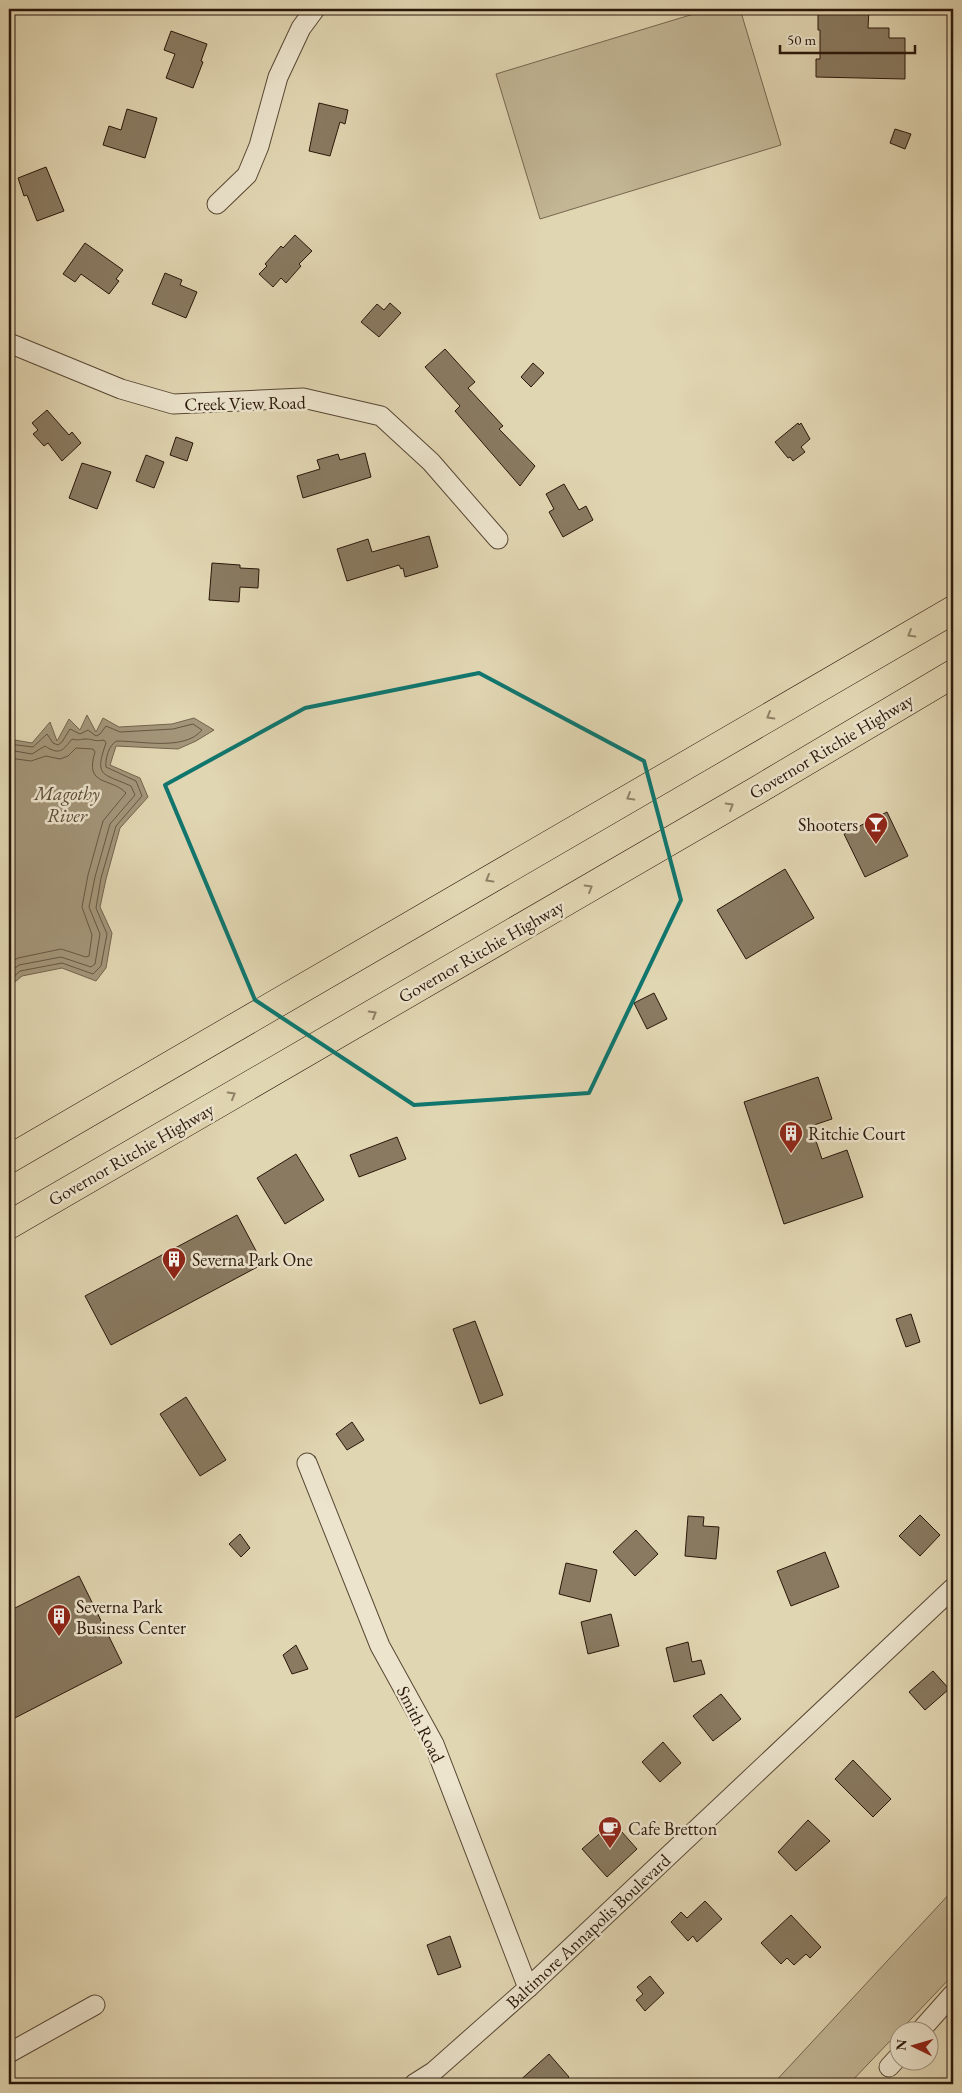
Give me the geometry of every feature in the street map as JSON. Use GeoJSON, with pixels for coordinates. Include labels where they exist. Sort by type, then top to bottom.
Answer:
{"type":"FeatureCollection","features":[{"type":"Feature","properties":{"kind":"highway"},"geometry":{"type":"LineString","coordinates":[[9,1159],[953,610]]}},
{"type":"Feature","properties":{"kind":"highway","name":"Governor Ritchie Highway"},"geometry":{"type":"LineString","coordinates":[[9,1225],[953,674]]}},
{"type":"Feature","properties":{"kind":"street"},"geometry":{"type":"LineString","coordinates":[[217,204],[247,175],[259,146],[278,77],[301,28],[315,9]]}},
{"type":"Feature","properties":{"kind":"street","name":"Creek View Road"},"geometry":{"type":"LineString","coordinates":[[9,343],[121,389],[173,404],[303,398],[381,416],[431,462],[498,539]]}},
{"type":"Feature","properties":{"kind":"street","name":"Smith Road"},"geometry":{"type":"LineString","coordinates":[[307,1463],[380,1646],[434,1744],[528,1988]]}},
{"type":"Feature","properties":{"kind":"street","name":"Baltimore Annapolis Boulevard"},"geometry":{"type":"LineString","coordinates":[[414,2084],[433,2072],[528,1988],[953,1588]]}},
{"type":"Feature","properties":{"kind":"street"},"geometry":{"type":"LineString","coordinates":[[931,2020],[953,1994]]}},
{"type":"Feature","properties":{"kind":"street"},"geometry":{"type":"LineString","coordinates":[[9,2053],[95,2004]]}},
{"type":"Feature","properties":{"kind":"highlighted area"},"geometry":{"type":"Polygon","coordinates":[[[479,673],[644,761],[681,900],[589,1093],[414,1105],[255,1000],[165,785],[305,708],[479,673]]]}},
{"type":"Feature","properties":{"kind":"shaded area"},"geometry":{"type":"Polygon","coordinates":[[[710,9],[740,9],[781,145],[540,219],[496,74],[710,9]]]}},
{"type":"Feature","properties":{"kind":"shaded area"},"geometry":{"type":"Polygon","coordinates":[[[953,1890],[953,1975],[910,2020],[890,2020],[890,2041],[849,2084],[773,2084],[953,1890]]]}},
{"type":"Feature","properties":{"kind":"water","name":"Magothy River"},"geometry":{"type":"Polygon","coordinates":[[[87,715],[96,732],[103,718],[119,727],[172,724],[194,718],[214,730],[178,749],[116,746],[110,765],[140,778],[148,797],[120,828],[106,879],[100,907],[112,933],[106,968],[96,981],[62,968],[22,976],[9,987],[9,739],[32,743],[50,722],[57,741],[69,719],[80,730],[87,715]]]}},
{"type":"Feature","properties":{"kind":"building"},"geometry":{"type":"Polygon","coordinates":[[[818,9],[869,9],[868,28],[889,28],[889,38],[905,38],[905,79],[816,77],[816,59],[820,59],[818,9]]]}},
{"type":"Feature","properties":{"kind":"building"},"geometry":{"type":"Polygon","coordinates":[[[171,31],[207,44],[201,61],[203,62],[193,88],[166,78],[175,54],[164,50],[171,31]]]}},
{"type":"Feature","properties":{"kind":"building"},"geometry":{"type":"Polygon","coordinates":[[[319,103],[348,110],[345,124],[340,122],[330,156],[309,151],[319,103]]]}},
{"type":"Feature","properties":{"kind":"building"},"geometry":{"type":"Polygon","coordinates":[[[127,109],[157,118],[145,158],[103,145],[109,126],[121,130],[127,109]]]}},
{"type":"Feature","properties":{"kind":"building"},"geometry":{"type":"Polygon","coordinates":[[[895,129],[911,134],[905,149],[890,143],[895,129]]]}},
{"type":"Feature","properties":{"kind":"building"},"geometry":{"type":"Polygon","coordinates":[[[46,167],[64,211],[37,221],[27,195],[24,196],[18,178],[46,167]]]}},
{"type":"Feature","properties":{"kind":"building"},"geometry":{"type":"Polygon","coordinates":[[[295,235],[312,251],[299,264],[301,266],[286,283],[281,278],[273,287],[259,274],[281,246],[283,248],[295,235]]]}},
{"type":"Feature","properties":{"kind":"building"},"geometry":{"type":"Polygon","coordinates":[[[85,243],[123,270],[116,279],[119,281],[109,294],[81,274],[75,282],[63,274],[85,243]]]}},
{"type":"Feature","properties":{"kind":"building"},"geometry":{"type":"Polygon","coordinates":[[[165,273],[182,280],[180,285],[197,292],[186,318],[152,304],[165,273]]]}},
{"type":"Feature","properties":{"kind":"building"},"geometry":{"type":"Polygon","coordinates":[[[390,303],[401,313],[379,337],[361,322],[377,304],[384,310],[390,303]]]}},
{"type":"Feature","properties":{"kind":"building"},"geometry":{"type":"Polygon","coordinates":[[[445,349],[475,382],[468,388],[503,426],[499,429],[535,466],[520,486],[455,411],[460,406],[425,367],[445,349]]]}},
{"type":"Feature","properties":{"kind":"building"},"geometry":{"type":"Polygon","coordinates":[[[533,363],[544,373],[531,387],[521,377],[533,363]]]}},
{"type":"Feature","properties":{"kind":"building"},"geometry":{"type":"Polygon","coordinates":[[[47,410],[69,435],[72,432],[81,443],[62,461],[48,443],[44,446],[33,434],[38,430],[32,423],[47,410]]]}},
{"type":"Feature","properties":{"kind":"building"},"geometry":{"type":"Polygon","coordinates":[[[798,423],[799,425],[801,423],[810,439],[801,447],[805,452],[793,461],[790,457],[788,458],[775,442],[798,423]]]}},
{"type":"Feature","properties":{"kind":"building"},"geometry":{"type":"Polygon","coordinates":[[[176,437],[193,443],[187,461],[170,455],[176,437]]]}},
{"type":"Feature","properties":{"kind":"building"},"geometry":{"type":"Polygon","coordinates":[[[365,453],[371,477],[303,498],[297,476],[320,469],[317,460],[338,454],[340,460],[365,453]]]}},
{"type":"Feature","properties":{"kind":"building"},"geometry":{"type":"Polygon","coordinates":[[[146,455],[164,462],[154,488],[136,481],[146,455]]]}},
{"type":"Feature","properties":{"kind":"building"},"geometry":{"type":"Polygon","coordinates":[[[82,463],[111,472],[97,509],[69,498],[82,463]]]}},
{"type":"Feature","properties":{"kind":"building"},"geometry":{"type":"Polygon","coordinates":[[[564,484],[579,510],[586,506],[593,520],[563,537],[549,512],[554,509],[546,494],[564,484]]]}},
{"type":"Feature","properties":{"kind":"building"},"geometry":{"type":"Polygon","coordinates":[[[429,536],[438,567],[405,577],[403,568],[401,569],[399,565],[347,581],[337,549],[368,539],[372,552],[429,536]]]}},
{"type":"Feature","properties":{"kind":"building"},"geometry":{"type":"Polygon","coordinates":[[[212,563],[240,565],[240,568],[259,569],[258,588],[240,587],[239,602],[209,600],[212,563]]]}},
{"type":"Feature","properties":{"kind":"building","name":"Shooters"},"geometry":{"type":"Polygon","coordinates":[[[887,812],[908,856],[865,877],[844,834],[887,812]]]}},
{"type":"Feature","properties":{"kind":"building"},"geometry":{"type":"Polygon","coordinates":[[[785,869],[814,918],[746,959],[717,910],[785,869]]]}},
{"type":"Feature","properties":{"kind":"building"},"geometry":{"type":"Polygon","coordinates":[[[654,993],[667,1019],[647,1029],[634,1003],[654,993]]]}},
{"type":"Feature","properties":{"kind":"building","name":"Ritchie Court"},"geometry":{"type":"Polygon","coordinates":[[[818,1077],[832,1119],[811,1126],[822,1159],[847,1150],[863,1197],[784,1224],[744,1102],[818,1077]]]}},
{"type":"Feature","properties":{"kind":"building"},"geometry":{"type":"Polygon","coordinates":[[[397,1137],[406,1159],[359,1177],[350,1155],[397,1137]]]}},
{"type":"Feature","properties":{"kind":"building"},"geometry":{"type":"Polygon","coordinates":[[[296,1154],[324,1200],[285,1224],[257,1178],[296,1154]]]}},
{"type":"Feature","properties":{"kind":"building","name":"Severna Park One"},"geometry":{"type":"Polygon","coordinates":[[[237,1215],[263,1264],[111,1345],[85,1296],[237,1215]]]}},
{"type":"Feature","properties":{"kind":"building"},"geometry":{"type":"Polygon","coordinates":[[[911,1314],[920,1342],[906,1347],[896,1319],[911,1314]]]}},
{"type":"Feature","properties":{"kind":"building"},"geometry":{"type":"Polygon","coordinates":[[[475,1321],[503,1395],[480,1404],[453,1329],[475,1321]]]}},
{"type":"Feature","properties":{"kind":"building"},"geometry":{"type":"Polygon","coordinates":[[[186,1397],[226,1460],[200,1476],[160,1414],[186,1397]]]}},
{"type":"Feature","properties":{"kind":"building"},"geometry":{"type":"Polygon","coordinates":[[[352,1422],[364,1440],[347,1450],[336,1434],[352,1422]]]}},
{"type":"Feature","properties":{"kind":"building"},"geometry":{"type":"Polygon","coordinates":[[[920,1515],[940,1535],[920,1556],[899,1536],[920,1515]]]}},
{"type":"Feature","properties":{"kind":"building"},"geometry":{"type":"Polygon","coordinates":[[[688,1516],[704,1517],[703,1526],[719,1527],[716,1559],[685,1556],[688,1516]]]}},
{"type":"Feature","properties":{"kind":"building"},"geometry":{"type":"Polygon","coordinates":[[[636,1530],[658,1554],[635,1576],[613,1552],[636,1530]]]}},
{"type":"Feature","properties":{"kind":"building"},"geometry":{"type":"Polygon","coordinates":[[[240,1534],[250,1548],[241,1557],[229,1544],[240,1534]]]}},
{"type":"Feature","properties":{"kind":"building"},"geometry":{"type":"Polygon","coordinates":[[[825,1552],[839,1587],[791,1606],[777,1571],[825,1552]]]}},
{"type":"Feature","properties":{"kind":"building"},"geometry":{"type":"Polygon","coordinates":[[[566,1563],[597,1570],[590,1602],[559,1594],[566,1563]]]}},
{"type":"Feature","properties":{"kind":"building","name":"Severna Park Business Center"},"geometry":{"type":"Polygon","coordinates":[[[79,1576],[122,1663],[9,1721],[9,1611],[79,1576]]]}},
{"type":"Feature","properties":{"kind":"building"},"geometry":{"type":"Polygon","coordinates":[[[611,1614],[619,1646],[588,1654],[581,1622],[611,1614]]]}},
{"type":"Feature","properties":{"kind":"building"},"geometry":{"type":"Polygon","coordinates":[[[688,1642],[692,1662],[701,1660],[705,1674],[674,1682],[666,1648],[688,1642]]]}},
{"type":"Feature","properties":{"kind":"building"},"geometry":{"type":"Polygon","coordinates":[[[296,1645],[308,1669],[292,1674],[283,1655],[296,1645]]]}},
{"type":"Feature","properties":{"kind":"building"},"geometry":{"type":"Polygon","coordinates":[[[933,1671],[949,1689],[925,1710],[909,1692],[933,1671]]]}},
{"type":"Feature","properties":{"kind":"building"},"geometry":{"type":"Polygon","coordinates":[[[721,1694],[741,1719],[713,1741],[693,1716],[721,1694]]]}},
{"type":"Feature","properties":{"kind":"building"},"geometry":{"type":"Polygon","coordinates":[[[663,1742],[681,1763],[660,1782],[642,1762],[663,1742]]]}},
{"type":"Feature","properties":{"kind":"building"},"geometry":{"type":"Polygon","coordinates":[[[853,1760],[891,1799],[873,1817],[835,1779],[853,1760]]]}},
{"type":"Feature","properties":{"kind":"building"},"geometry":{"type":"Polygon","coordinates":[[[808,1820],[830,1841],[796,1871],[778,1852],[808,1820]]]}},
{"type":"Feature","properties":{"kind":"building","name":"Cafe Bretton"},"geometry":{"type":"Polygon","coordinates":[[[613,1822],[637,1849],[607,1877],[582,1849],[613,1822]]]}},
{"type":"Feature","properties":{"kind":"building"},"geometry":{"type":"Polygon","coordinates":[[[705,1901],[722,1919],[697,1942],[693,1936],[688,1941],[671,1922],[681,1912],[687,1918],[705,1901]]]}},
{"type":"Feature","properties":{"kind":"building"},"geometry":{"type":"Polygon","coordinates":[[[791,1915],[821,1947],[810,1958],[806,1954],[794,1965],[787,1958],[781,1964],[761,1943],[791,1915]]]}},
{"type":"Feature","properties":{"kind":"building"},"geometry":{"type":"Polygon","coordinates":[[[450,1936],[461,1967],[438,1975],[427,1945],[450,1936]]]}},
{"type":"Feature","properties":{"kind":"building"},"geometry":{"type":"Polygon","coordinates":[[[650,1976],[664,1993],[645,2011],[636,2000],[643,1994],[637,1987],[650,1976]]]}},
{"type":"Feature","properties":{"kind":"building"},"geometry":{"type":"Polygon","coordinates":[[[549,2054],[569,2077],[561,2084],[516,2084],[549,2054]]]}},
{"type":"Feature","properties":{"kind":"place","name":"Shooters"},"geometry":{"type":"Point","coordinates":[876,845]}},
{"type":"Feature","properties":{"kind":"place","name":"Ritchie Court"},"geometry":{"type":"Point","coordinates":[791,1154]}},
{"type":"Feature","properties":{"kind":"place","name":"Severna Park One"},"geometry":{"type":"Point","coordinates":[174,1280]}},
{"type":"Feature","properties":{"kind":"place","name":"Severna Park Business Center"},"geometry":{"type":"Point","coordinates":[59,1637]}},
{"type":"Feature","properties":{"kind":"place","name":"Cafe Bretton"},"geometry":{"type":"Point","coordinates":[610,1849]}}]}
